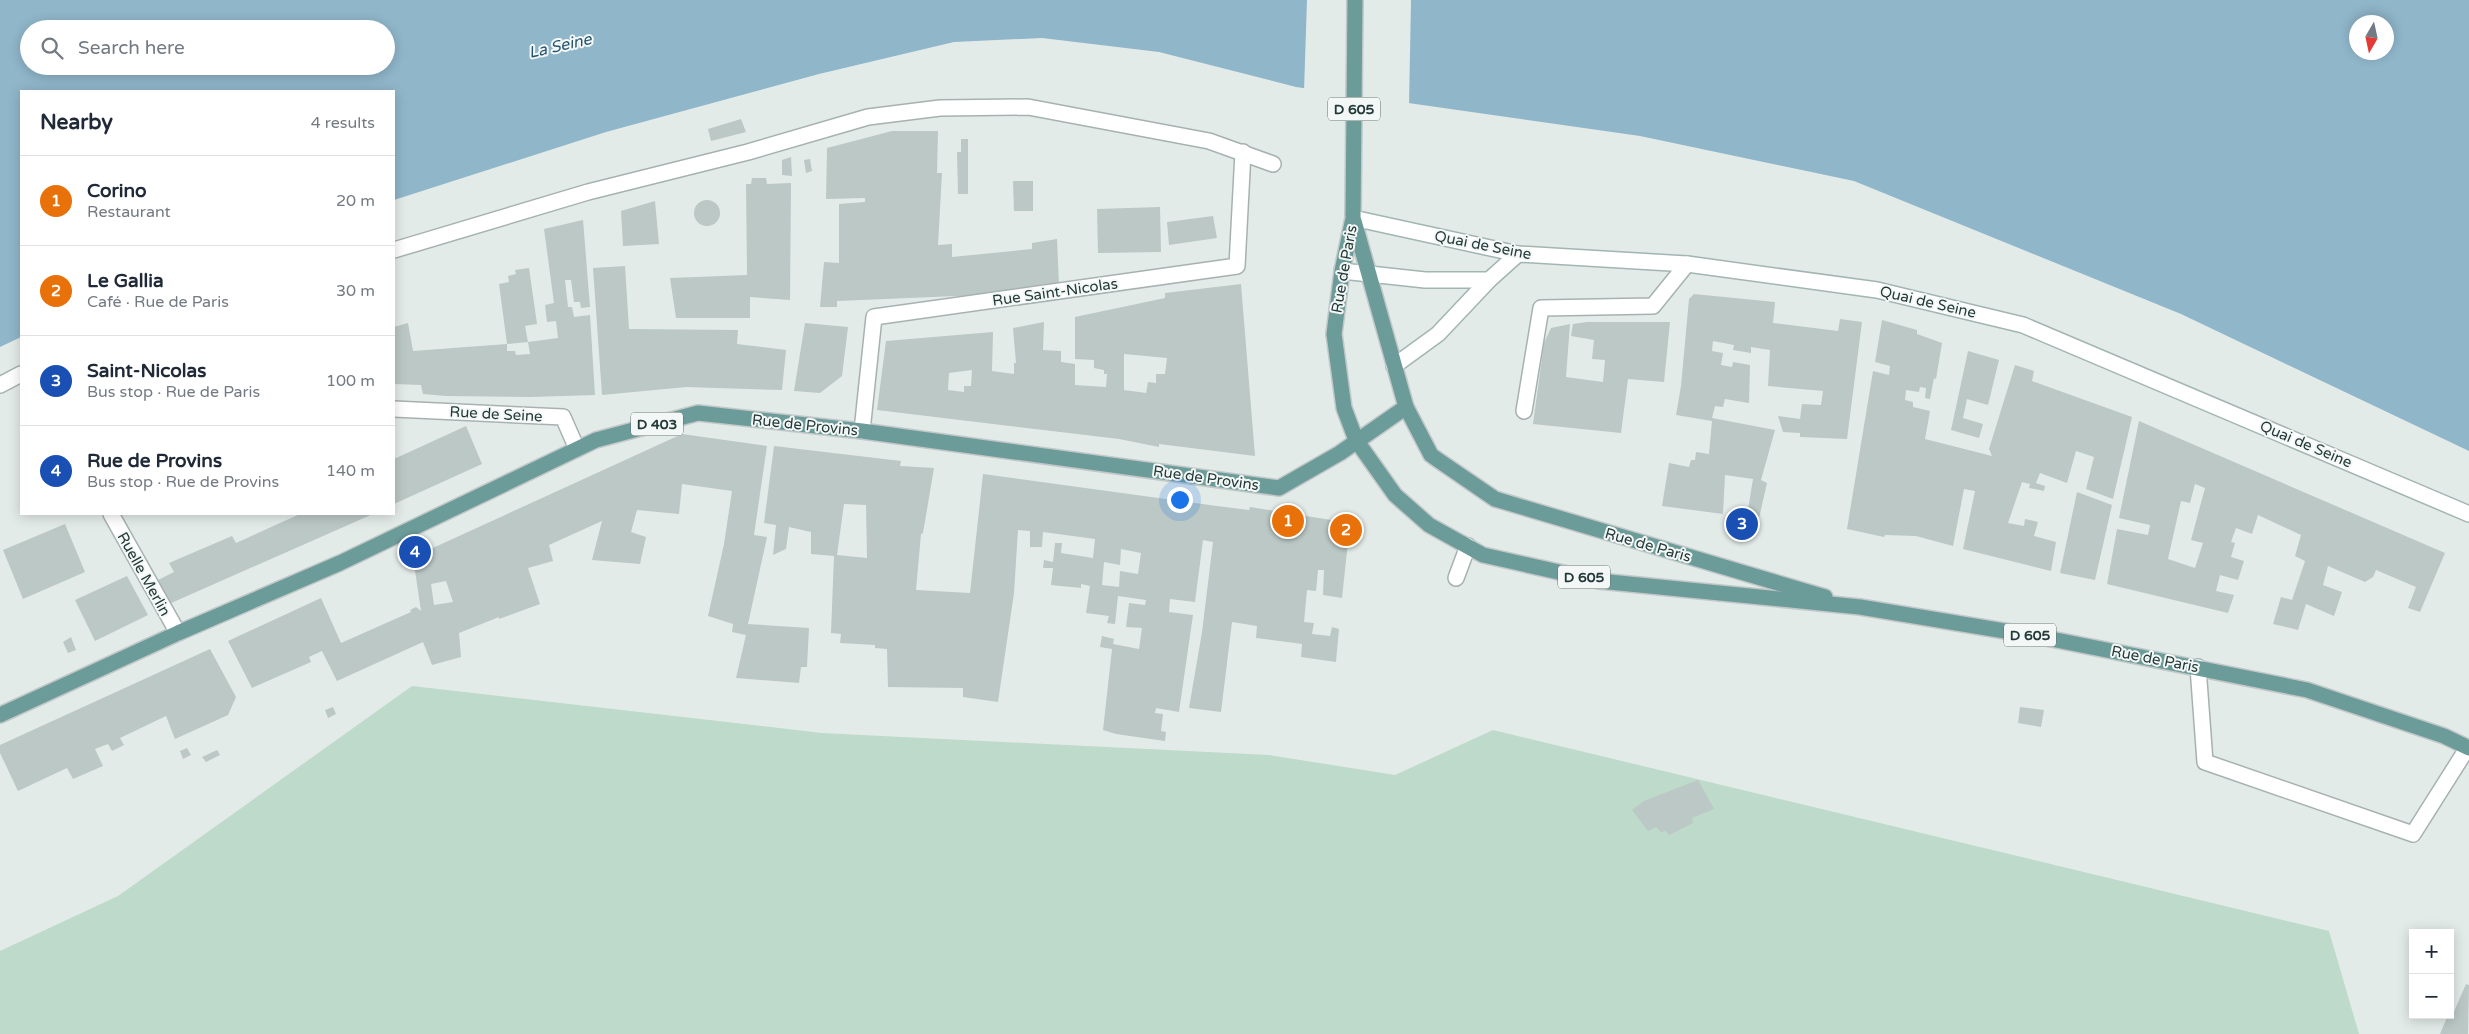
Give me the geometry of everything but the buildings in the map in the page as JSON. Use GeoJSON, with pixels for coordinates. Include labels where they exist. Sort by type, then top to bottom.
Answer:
{"type":"FeatureCollection","features":[{"type":"Feature","properties":{"kind":"main road","name":"D 605"},"geometry":{"type":"LineString","coordinates":[[1353,218],[1355,0]]}},
{"type":"Feature","properties":{"kind":"main road","name":"Rue de Paris"},"geometry":{"type":"LineString","coordinates":[[1353,218],[1342,271],[1334,334],[1344,408],[1356,440],[1395,495],[1429,525],[1483,555],[1598,581],[1860,607],[2041,637],[2198,667],[2307,690],[2444,736],[2468,748]]}},
{"type":"Feature","properties":{"kind":"main road","name":"Rue de Paris"},"geometry":{"type":"LineString","coordinates":[[1353,218],[1370,273],[1406,407],[1431,455],[1495,499],[1860,607]]}},
{"type":"Feature","properties":{"kind":"main road","name":"Rue de Provins"},"geometry":{"type":"LineString","coordinates":[[0,715],[178,633],[340,562],[596,440],[698,413],[862,431],[1279,488],[1332,458],[1406,407]]}},
{"type":"Feature","properties":{"kind":"street"},"geometry":{"type":"LineString","coordinates":[[395,250],[588,192],[748,152],[868,117],[940,108],[1028,108],[1209,141],[1273,164]]}},
{"type":"Feature","properties":{"kind":"street","name":"Rue Saint-Nicolas"},"geometry":{"type":"LineString","coordinates":[[862,431],[874,317],[1237,266],[1242,152]]}},
{"type":"Feature","properties":{"kind":"street","name":"Quai de Seine"},"geometry":{"type":"LineString","coordinates":[[1353,218],[1518,254],[1687,264],[1878,290],[2024,325],[2469,514]]}},
{"type":"Feature","properties":{"kind":"street"},"geometry":{"type":"LineString","coordinates":[[1394,366],[1438,334],[1489,280],[1518,254]]}},
{"type":"Feature","properties":{"kind":"street"},"geometry":{"type":"LineString","coordinates":[[1524,410],[1541,308],[1653,306],[1687,264]]}},
{"type":"Feature","properties":{"kind":"street"},"geometry":{"type":"LineString","coordinates":[[1342,271],[1425,280],[1489,280]]}},
{"type":"Feature","properties":{"kind":"street"},"geometry":{"type":"LineString","coordinates":[[0,385],[20,375]]}},
{"type":"Feature","properties":{"kind":"street","name":"Rue de Seine"},"geometry":{"type":"LineString","coordinates":[[395,409],[563,417],[577,449]]}},
{"type":"Feature","properties":{"kind":"street","name":"Ruelle Merlin"},"geometry":{"type":"LineString","coordinates":[[112,515],[178,633]]}},
{"type":"Feature","properties":{"kind":"street"},"geometry":{"type":"LineString","coordinates":[[1456,578],[1468,546]]}},
{"type":"Feature","properties":{"kind":"street"},"geometry":{"type":"LineString","coordinates":[[2198,667],[2204,762],[2413,834],[2468,748]]}},
{"type":"Feature","properties":{"kind":"green space"},"geometry":{"type":"Polygon","coordinates":[[[412,686],[822,733],[1269,755],[1395,775],[1493,730],[2329,931],[2359,1034],[0,1034],[0,951],[118,896],[412,686]]]}},
{"type":"Feature","properties":{"kind":"water","name":"La Seine"},"geometry":{"type":"Polygon","coordinates":[[[0,0],[2469,0],[2469,451],[2181,314],[1854,181],[1640,136],[1296,87],[1159,52],[1042,38],[954,42],[819,74],[606,132],[395,200],[395,90],[20,90],[20,337],[0,347],[0,0]]]}},
{"type":"Feature","properties":{"kind":"pier"},"geometry":{"type":"Polygon","coordinates":[[[1307,0],[1411,0],[1409,106],[1304,91],[1307,0]]]}},
{"type":"Feature","properties":{"kind":"place","name":"Corino"},"geometry":{"type":"Point","coordinates":[1288,521]}},
{"type":"Feature","properties":{"kind":"place","name":"Saint-Nicolas"},"geometry":{"type":"Point","coordinates":[1742,524]}},
{"type":"Feature","properties":{"kind":"place","name":"Le Gallia"},"geometry":{"type":"Point","coordinates":[1346,530]}},
{"type":"Feature","properties":{"kind":"place","name":"Rue de Provins"},"geometry":{"type":"Point","coordinates":[415,552]}}]}
